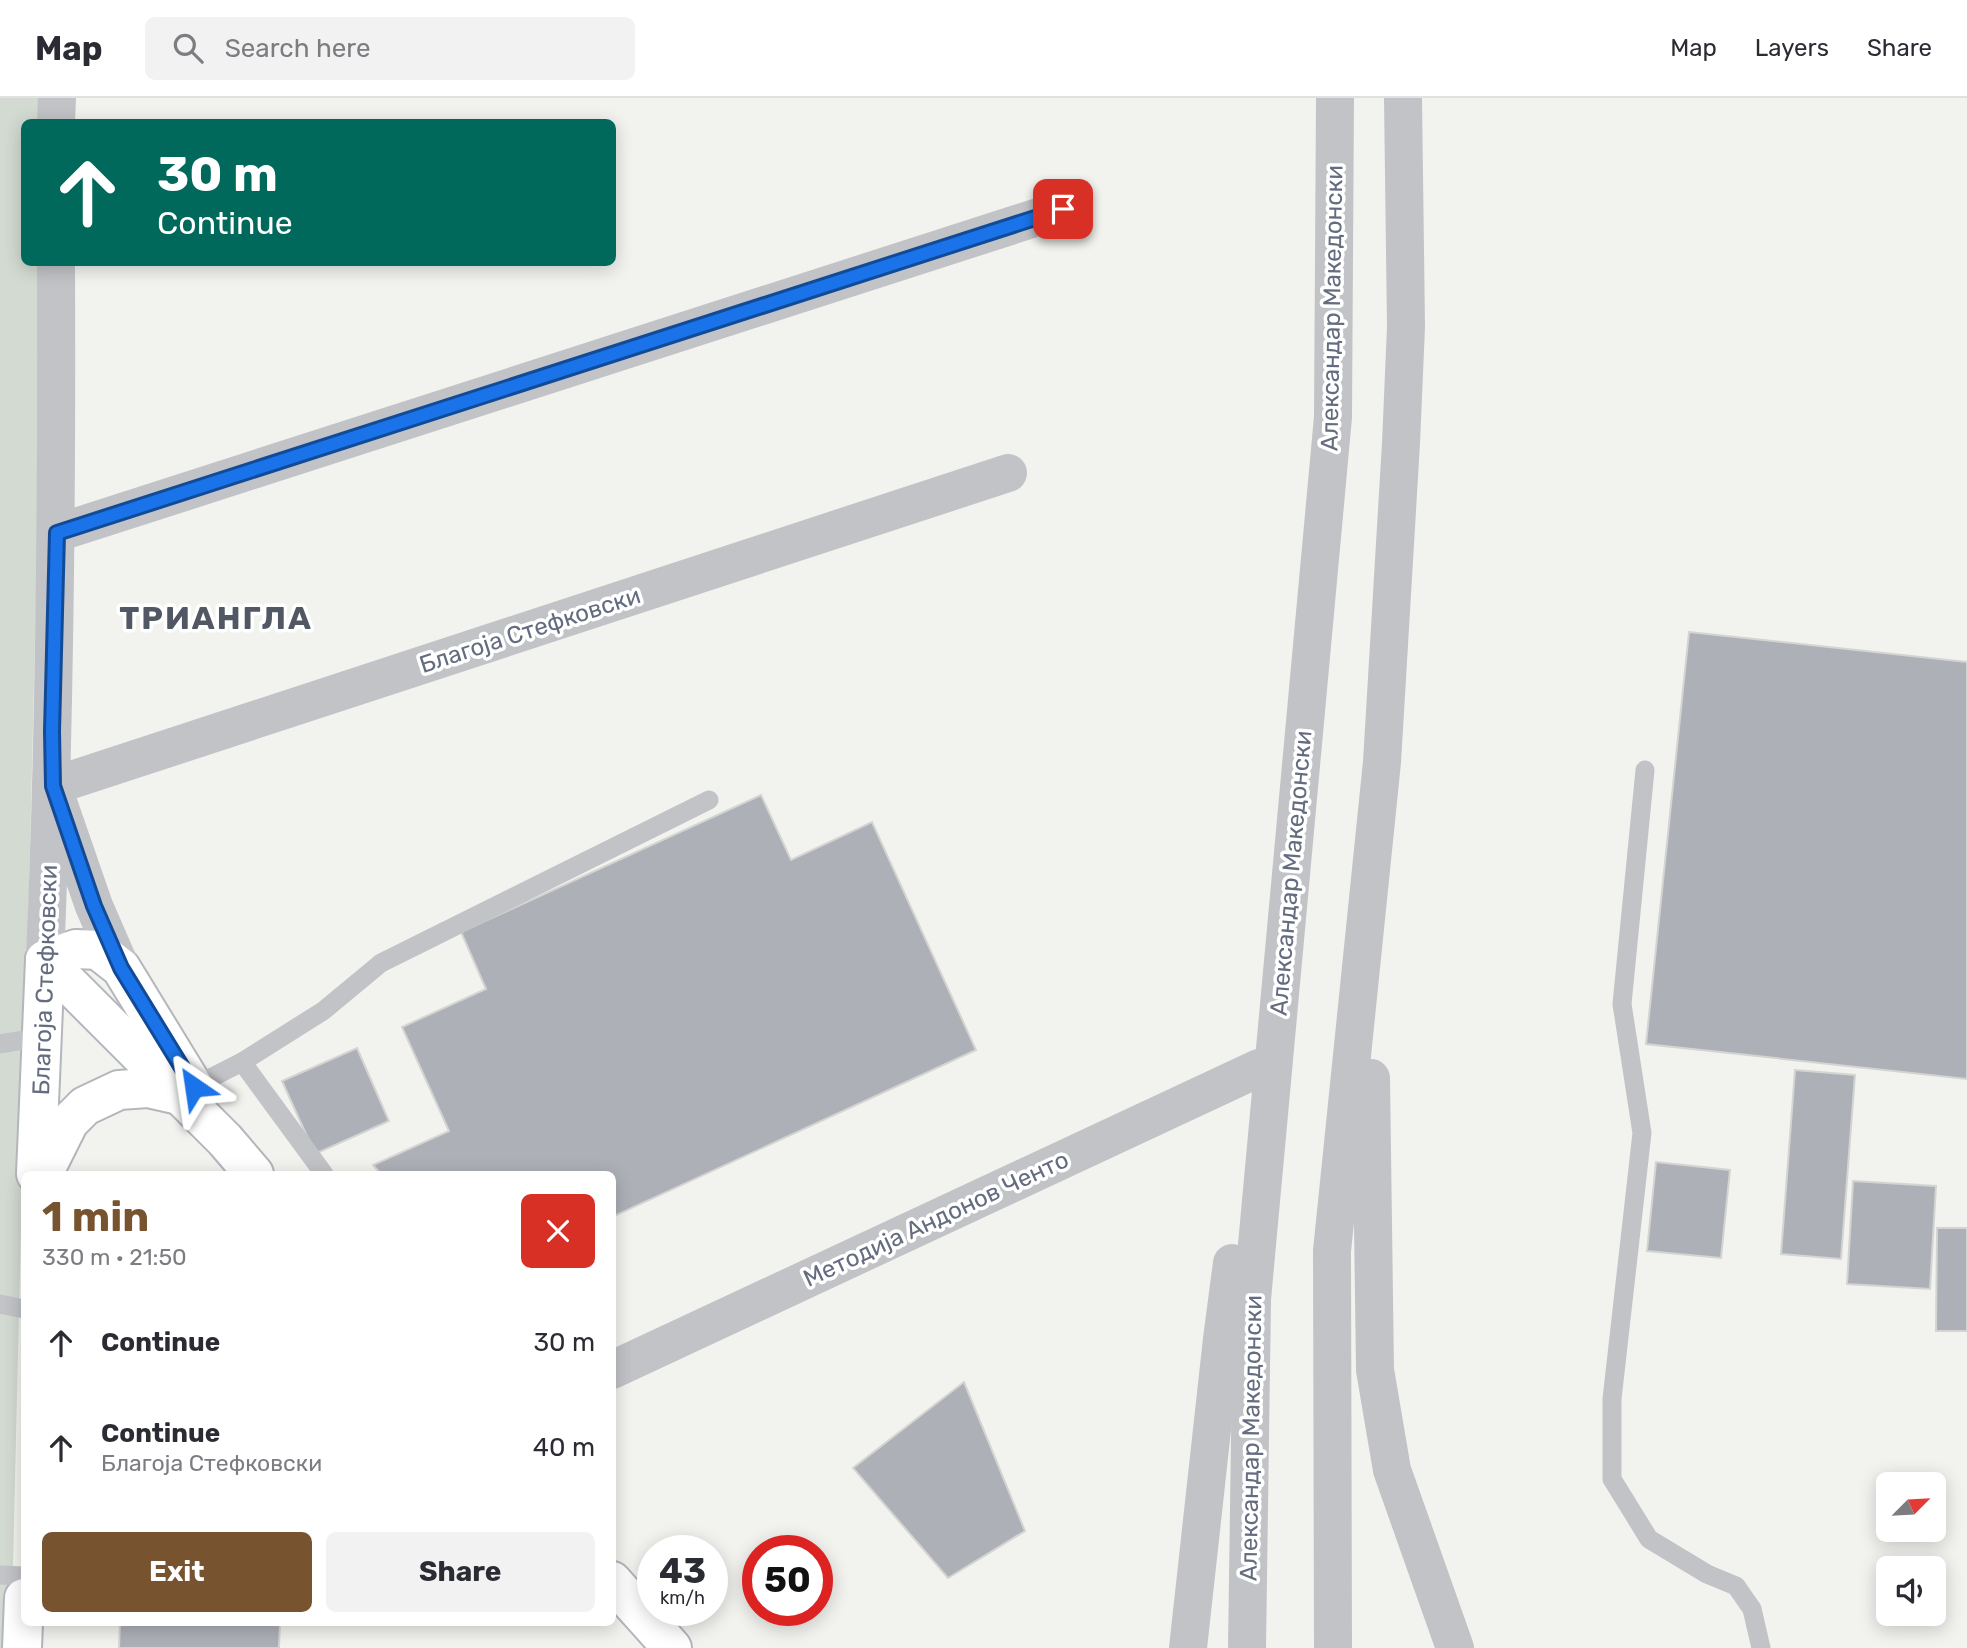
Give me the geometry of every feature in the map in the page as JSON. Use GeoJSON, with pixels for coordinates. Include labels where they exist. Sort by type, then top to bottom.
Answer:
{"type":"FeatureCollection","features":[{"type":"Feature","properties":{"kind":"main road"},"geometry":{"type":"LineString","coordinates":[[187,1091],[121,968],[98,950],[76,949],[46,960],[187,1091],[251,1171]]}},
{"type":"Feature","properties":{"kind":"main road","name":"Благоја Стефковски"},"geometry":{"type":"LineString","coordinates":[[36,1171],[46,960]]}},
{"type":"Feature","properties":{"kind":"main road"},"geometry":{"type":"LineString","coordinates":[[44,1171],[69,1122],[86,1106],[119,1090],[148,1088],[187,1091]]}},
{"type":"Feature","properties":{"kind":"main road"},"geometry":{"type":"LineString","coordinates":[[616,1585],[672,1648]]}},
{"type":"Feature","properties":{"kind":"main road"},"geometry":{"type":"LineString","coordinates":[[22,1648],[23,1626]]}},
{"type":"Feature","properties":{"kind":"street"},"geometry":{"type":"LineString","coordinates":[[56,119],[57,98]]}},
{"type":"Feature","properties":{"kind":"street","name":"Александар Македонски"},"geometry":{"type":"LineString","coordinates":[[1247,1648],[1252,1299],[1333,418],[1335,98]]}},
{"type":"Feature","properties":{"kind":"street"},"geometry":{"type":"LineString","coordinates":[[1403,98],[1406,327],[1381,762],[1370,1025],[1375,1370],[1392,1470],[1455,1648]]}},
{"type":"Feature","properties":{"kind":"street"},"geometry":{"type":"LineString","coordinates":[[57,533],[1063,209]]}},
{"type":"Feature","properties":{"kind":"street","name":"Благоја Стефковски"},"geometry":{"type":"LineString","coordinates":[[46,960],[53,786],[57,533],[56,266]]}},
{"type":"Feature","properties":{"kind":"street","name":"Благоја Стефковски"},"geometry":{"type":"LineString","coordinates":[[53,786],[1008,473]]}},
{"type":"Feature","properties":{"kind":"street"},"geometry":{"type":"LineString","coordinates":[[1333,1648],[1332,1251],[1381,762]]}},
{"type":"Feature","properties":{"kind":"street"},"geometry":{"type":"LineString","coordinates":[[1188,1648],[1222,1339],[1300,775]]}},
{"type":"Feature","properties":{"kind":"street"},"geometry":{"type":"LineString","coordinates":[[53,786],[94,906],[121,968]]}},
{"type":"Feature","properties":{"kind":"street","name":"Методија Андонов Ченто"},"geometry":{"type":"LineString","coordinates":[[616,1368],[1259,1068]]}},
{"type":"Feature","properties":{"kind":"lane"},"geometry":{"type":"LineString","coordinates":[[1645,770],[1622,1004],[1642,1133],[1612,1399],[1612,1479],[1649,1539],[1707,1574],[1736,1586],[1752,1609],[1761,1648]]}},
{"type":"Feature","properties":{"kind":"lane"},"geometry":{"type":"LineString","coordinates":[[187,1091],[242,1062],[323,1011],[381,963],[709,800]]}},
{"type":"Feature","properties":{"kind":"lane"},"geometry":{"type":"LineString","coordinates":[[0,1044],[42,1037]]}},
{"type":"Feature","properties":{"kind":"lane"},"geometry":{"type":"LineString","coordinates":[[242,1062],[322,1171]]}},
{"type":"Feature","properties":{"kind":"lane"},"geometry":{"type":"LineString","coordinates":[[0,1304],[21,1308]]}},
{"type":"Feature","properties":{"kind":"lane"},"geometry":{"type":"LineString","coordinates":[[0,1575],[21,1576]]}},
{"type":"Feature","properties":{"kind":"shaded area"},"geometry":{"type":"Polygon","coordinates":[[[0,98],[48,98],[48,119],[21,119],[21,266],[44,266],[11,1648],[0,1648],[0,98]]]}},
{"type":"Feature","properties":{"kind":"building"},"geometry":{"type":"Polygon","coordinates":[[[1689,632],[1967,662],[1967,1079],[1646,1044],[1689,632]]]}},
{"type":"Feature","properties":{"kind":"building"},"geometry":{"type":"Polygon","coordinates":[[[761,795],[791,860],[872,822],[976,1050],[616,1215],[616,1171],[378,1171],[373,1165],[449,1131],[402,1027],[486,989],[461,932],[761,795]]]}},
{"type":"Feature","properties":{"kind":"building"},"geometry":{"type":"Polygon","coordinates":[[[357,1048],[389,1121],[315,1154],[282,1081],[357,1048]]]}},
{"type":"Feature","properties":{"kind":"building"},"geometry":{"type":"Polygon","coordinates":[[[1795,1070],[1855,1075],[1841,1259],[1781,1254],[1795,1070]]]}},
{"type":"Feature","properties":{"kind":"building"},"geometry":{"type":"Polygon","coordinates":[[[1656,1162],[1730,1170],[1721,1258],[1647,1251],[1656,1162]]]}},
{"type":"Feature","properties":{"kind":"building"},"geometry":{"type":"Polygon","coordinates":[[[1853,1181],[1936,1186],[1930,1289],[1847,1284],[1853,1181]]]}},
{"type":"Feature","properties":{"kind":"building"},"geometry":{"type":"Polygon","coordinates":[[[1937,1228],[1967,1228],[1967,1331],[1936,1331],[1937,1228]]]}},
{"type":"Feature","properties":{"kind":"building"},"geometry":{"type":"Polygon","coordinates":[[[964,1382],[1025,1531],[948,1578],[853,1468],[964,1382]]]}},
{"type":"Feature","properties":{"kind":"building"},"geometry":{"type":"Polygon","coordinates":[[[120,1626],[280,1626],[279,1648],[119,1648],[120,1626]]]}},
{"type":"Feature","properties":{"kind":"district","name":"ТРИАНГЛА"},"geometry":{"type":"Point","coordinates":[216,618]}},
{"type":"Feature","properties":{"kind":"route"},"geometry":{"type":"LineString","coordinates":[[194,1087],[121,968],[94,906],[53,786],[57,533],[1063,209]]}}]}
